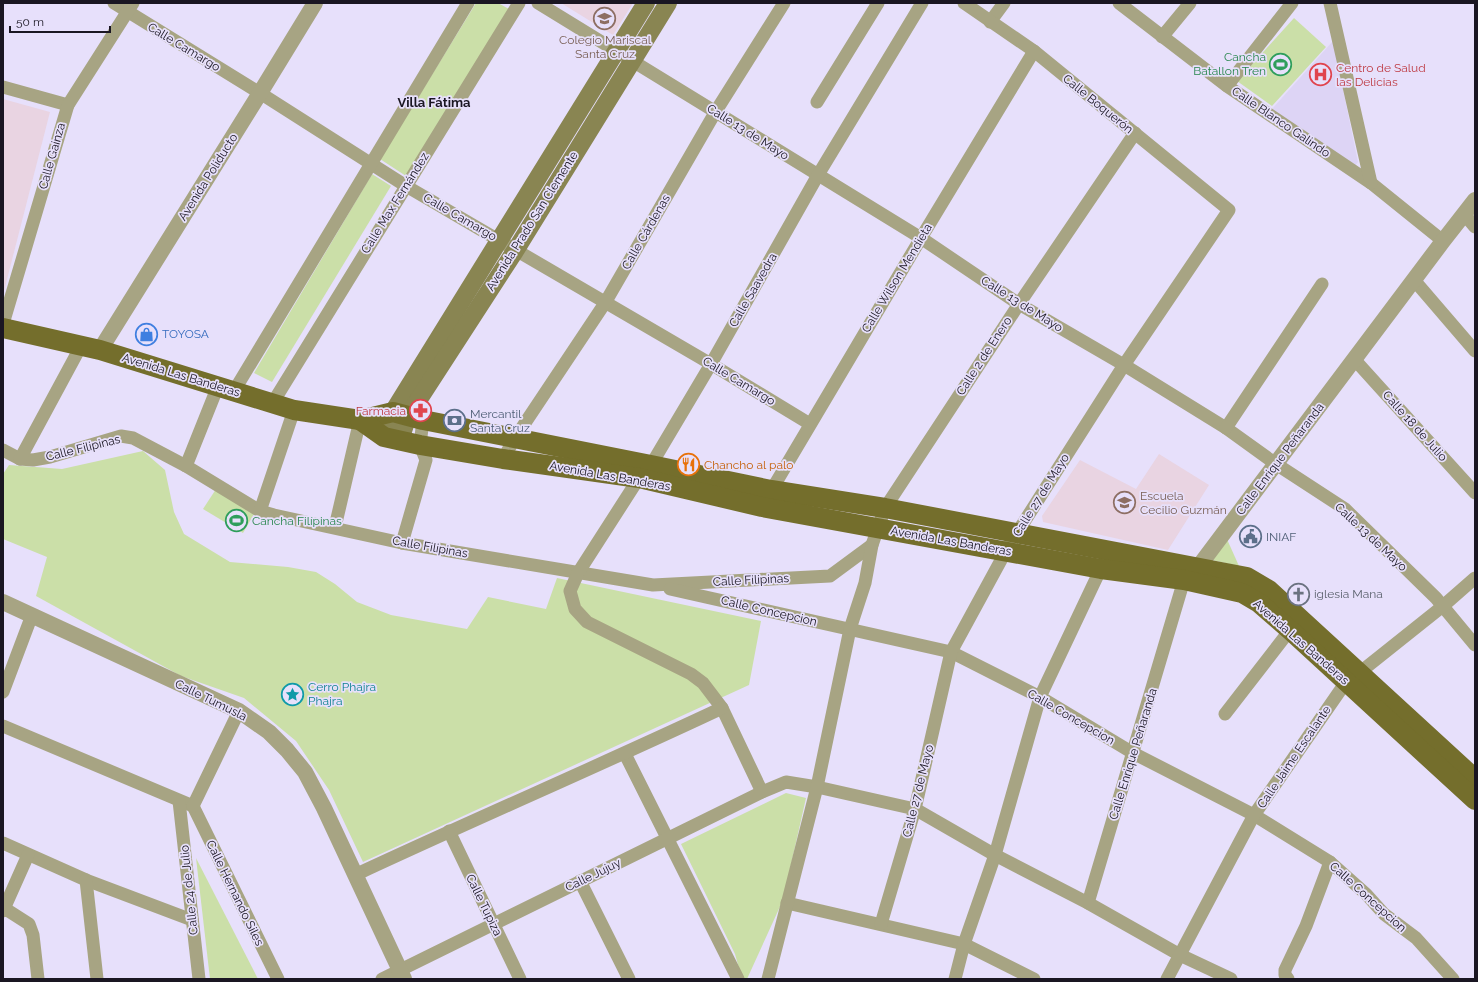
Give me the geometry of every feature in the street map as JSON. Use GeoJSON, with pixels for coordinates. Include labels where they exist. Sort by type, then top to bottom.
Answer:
{"type":"FeatureCollection","features":[{"type":"Feature","properties":{"kind":"main road","name":"Avenida Prado San Clemente"},"geometry":{"type":"LineString","coordinates":[[408,416],[500,240],[646,3]]}},
{"type":"Feature","properties":{"kind":"main road","name":"Avenida Prado San Clemente"},"geometry":{"type":"LineString","coordinates":[[392,439],[515,251],[668,3]]}},
{"type":"Feature","properties":{"kind":"main road","name":"Avenida Las Banderas"},"geometry":{"type":"LineString","coordinates":[[3,328],[90,348],[294,410],[360,420],[408,416],[515,438],[645,471],[762,507],[875,537],[1006,551],[1101,569],[1184,580],[1242,593],[1259,603],[1290,630],[1352,678],[1475,779]]}},
{"type":"Feature","properties":{"kind":"main road","name":"Avenida Las Banderas"},"geometry":{"type":"LineString","coordinates":[[360,420],[392,439],[420,445],[503,459],[645,471],[885,508],[1199,566],[1247,577],[1269,590],[1352,678],[1475,800]]}},
{"type":"Feature","properties":{"kind":"street","name":"Calle Camargo"},"geometry":{"type":"LineString","coordinates":[[114,3],[130,7],[260,93],[406,186],[711,364],[810,424]]}},
{"type":"Feature","properties":{"kind":"street","name":"Avenida Poliducto"},"geometry":{"type":"LineString","coordinates":[[90,348],[260,93],[315,3]]}},
{"type":"Feature","properties":{"kind":"street"},"geometry":{"type":"LineString","coordinates":[[186,466],[226,389],[371,164],[468,3]]}},
{"type":"Feature","properties":{"kind":"street","name":"Calle Max Fernández"},"geometry":{"type":"LineString","coordinates":[[272,404],[519,3]]}},
{"type":"Feature","properties":{"kind":"street","name":"Calle 13 de Mayo"},"geometry":{"type":"LineString","coordinates":[[538,3],[921,238],[1019,304],[1124,365],[1226,428],[1276,464],[1346,509],[1443,606],[1475,645]]}},
{"type":"Feature","properties":{"kind":"street","name":"Calle Cárdenas"},"geometry":{"type":"LineString","coordinates":[[503,459],[515,438],[605,303],[716,112],[784,3]]}},
{"type":"Feature","properties":{"kind":"street"},"geometry":{"type":"LineString","coordinates":[[817,102],[878,3]]}},
{"type":"Feature","properties":{"kind":"street","name":"Calle Saavedra"},"geometry":{"type":"LineString","coordinates":[[762,792],[722,708],[704,683],[691,674],[587,622],[575,609],[570,591],[578,573],[645,471],[711,364],[818,175],[922,3]]}},
{"type":"Feature","properties":{"kind":"street","name":"Calle Boquerón"},"geometry":{"type":"LineString","coordinates":[[964,3],[1034,51],[1229,210]]}},
{"type":"Feature","properties":{"kind":"street"},"geometry":{"type":"LineString","coordinates":[[990,22],[1004,3]]}},
{"type":"Feature","properties":{"kind":"street","name":"Calle Blanco Galindo"},"geometry":{"type":"LineString","coordinates":[[1119,3],[1227,86],[1371,183],[1443,241]]}},
{"type":"Feature","properties":{"kind":"street"},"geometry":{"type":"LineString","coordinates":[[1162,37],[1190,3]]}},
{"type":"Feature","properties":{"kind":"street"},"geometry":{"type":"LineString","coordinates":[[1227,86],[1292,3]]}},
{"type":"Feature","properties":{"kind":"street"},"geometry":{"type":"LineString","coordinates":[[1330,3],[1371,183]]}},
{"type":"Feature","properties":{"kind":"street","name":"Calle Gainza"},"geometry":{"type":"LineString","coordinates":[[3,324],[68,105],[130,7]]}},
{"type":"Feature","properties":{"kind":"street","name":"Calle Wilson Mendieta"},"geometry":{"type":"LineString","coordinates":[[762,507],[810,424],[1034,51]]}},
{"type":"Feature","properties":{"kind":"street"},"geometry":{"type":"LineString","coordinates":[[3,87],[68,105]]}},
{"type":"Feature","properties":{"kind":"street","name":"Calle 2 de Enero"},"geometry":{"type":"LineString","coordinates":[[768,979],[817,787],[850,629],[865,583],[875,537],[885,508],[1019,304],[1135,133]]}},
{"type":"Feature","properties":{"kind":"street","name":"Calle Enrique Peñaranda"},"geometry":{"type":"LineString","coordinates":[[1088,903],[1184,580],[1199,566],[1475,200]]}},
{"type":"Feature","properties":{"kind":"street","name":"Calle 27 de Mayo"},"geometry":{"type":"LineString","coordinates":[[881,924],[915,809],[951,652],[1006,551],[1124,365],[1229,210]]}},
{"type":"Feature","properties":{"kind":"street"},"geometry":{"type":"LineString","coordinates":[[1464,214],[1475,227]]}},
{"type":"Feature","properties":{"kind":"street"},"geometry":{"type":"LineString","coordinates":[[1414,280],[1475,351]]}},
{"type":"Feature","properties":{"kind":"street"},"geometry":{"type":"LineString","coordinates":[[1226,428],[1322,284]]}},
{"type":"Feature","properties":{"kind":"street"},"geometry":{"type":"LineString","coordinates":[[20,459],[90,348]]}},
{"type":"Feature","properties":{"kind":"street","name":"Calle 18 de Julio"},"geometry":{"type":"LineString","coordinates":[[1355,360],[1475,493]]}},
{"type":"Feature","properties":{"kind":"street"},"geometry":{"type":"LineString","coordinates":[[260,511],[294,410]]}},
{"type":"Feature","properties":{"kind":"street"},"geometry":{"type":"LineString","coordinates":[[402,543],[426,460],[408,416]]}},
{"type":"Feature","properties":{"kind":"street"},"geometry":{"type":"LineString","coordinates":[[335,527],[360,420]]}},
{"type":"Feature","properties":{"kind":"street","name":"Calle Filipinas"},"geometry":{"type":"LineString","coordinates":[[3,450],[20,459],[33,460],[50,457],[121,436],[133,438],[186,466],[260,511],[402,543],[652,585],[830,576],[875,537]]}},
{"type":"Feature","properties":{"kind":"street"},"geometry":{"type":"LineString","coordinates":[[955,979],[964,944],[995,855],[1040,697],[1110,550]]}},
{"type":"Feature","properties":{"kind":"street","name":"Calle Jaime Escalante"},"geometry":{"type":"LineString","coordinates":[[1167,979],[1254,815],[1352,678],[1443,606],[1475,578]]}},
{"type":"Feature","properties":{"kind":"street","name":"Calle Concepcion"},"geometry":{"type":"LineString","coordinates":[[652,585],[951,652],[1040,697],[1133,753],[1254,815],[1330,862],[1366,894],[1384,914],[1416,938],[1453,979]]}},
{"type":"Feature","properties":{"kind":"street","name":"Calle Tumusla"},"geometry":{"type":"LineString","coordinates":[[3,602],[239,711],[269,732],[287,750],[305,772],[324,808],[402,974]]}},
{"type":"Feature","properties":{"kind":"street"},"geometry":{"type":"LineString","coordinates":[[3,692],[32,615]]}},
{"type":"Feature","properties":{"kind":"street"},"geometry":{"type":"LineString","coordinates":[[1224,714],[1290,630]]}},
{"type":"Feature","properties":{"kind":"street"},"geometry":{"type":"LineString","coordinates":[[355,875],[449,831],[625,754],[722,708]]}},
{"type":"Feature","properties":{"kind":"street"},"geometry":{"type":"LineString","coordinates":[[3,726],[192,806],[239,711]]}},
{"type":"Feature","properties":{"kind":"street"},"geometry":{"type":"LineString","coordinates":[[625,754],[738,979]]}},
{"type":"Feature","properties":{"kind":"street","name":"Calle Jujuy"},"geometry":{"type":"LineString","coordinates":[[382,979],[402,974],[493,923],[580,882],[762,792],[786,782],[817,787]]}},
{"type":"Feature","properties":{"kind":"street"},"geometry":{"type":"LineString","coordinates":[[817,787],[915,809],[995,855],[1088,903],[1180,955],[1231,979]]}},
{"type":"Feature","properties":{"kind":"street","name":"Calle 24 de Julio"},"geometry":{"type":"LineString","coordinates":[[179,801],[199,979]]}},
{"type":"Feature","properties":{"kind":"street","name":"Calle Hernando Siles"},"geometry":{"type":"LineString","coordinates":[[192,806],[278,979]]}},
{"type":"Feature","properties":{"kind":"street","name":"Calle Tupiza"},"geometry":{"type":"LineString","coordinates":[[449,831],[520,979]]}},
{"type":"Feature","properties":{"kind":"street"},"geometry":{"type":"LineString","coordinates":[[3,843],[86,880],[192,920]]}},
{"type":"Feature","properties":{"kind":"street"},"geometry":{"type":"LineString","coordinates":[[28,855],[4,910],[29,924],[33,935],[38,979]]}},
{"type":"Feature","properties":{"kind":"street"},"geometry":{"type":"LineString","coordinates":[[1288,979],[1285,970],[1306,926],[1330,862]]}},
{"type":"Feature","properties":{"kind":"street"},"geometry":{"type":"LineString","coordinates":[[86,880],[97,979]]}},
{"type":"Feature","properties":{"kind":"street"},"geometry":{"type":"LineString","coordinates":[[580,882],[628,979]]}},
{"type":"Feature","properties":{"kind":"street"},"geometry":{"type":"LineString","coordinates":[[787,903],[964,944],[1034,979]]}},
{"type":"Feature","properties":{"kind":"shaded area","name":"Colegio Mariscal Santa Cruz"},"geometry":{"type":"Polygon","coordinates":[[[561,3],[633,3],[613,35],[561,3]]]}},
{"type":"Feature","properties":{"kind":"shaded area","name":"Centro de Salud las Delicias"},"geometry":{"type":"Polygon","coordinates":[[[1333,41],[1358,162],[1353,168],[1272,109],[1333,41]]]}},
{"type":"Feature","properties":{"kind":"shaded area"},"geometry":{"type":"Polygon","coordinates":[[[3,99],[50,112],[3,295],[3,99]]]}},
{"type":"Feature","properties":{"kind":"shaded area","name":"Escuela Cecilio Guzmán"},"geometry":{"type":"Polygon","coordinates":[[[1159,454],[1209,485],[1168,550],[1043,522],[1042,516],[1080,460],[1136,489],[1159,454]]]}},
{"type":"Feature","properties":{"kind":"green space"},"geometry":{"type":"Polygon","coordinates":[[[476,3],[498,3],[509,9],[406,176],[380,159],[476,3]]]}},
{"type":"Feature","properties":{"kind":"green space","name":"Cancha Batallon Tren"},"geometry":{"type":"Polygon","coordinates":[[[1294,18],[1326,47],[1272,106],[1237,81],[1294,18]]]}},
{"type":"Feature","properties":{"kind":"green space"},"geometry":{"type":"Polygon","coordinates":[[[372,174],[391,186],[272,382],[254,373],[372,174]]]}},
{"type":"Feature","properties":{"kind":"green space"},"geometry":{"type":"Polygon","coordinates":[[[143,451],[165,470],[174,512],[184,534],[230,562],[288,567],[316,572],[335,584],[357,602],[391,615],[467,629],[488,597],[546,609],[557,578],[761,621],[749,685],[363,862],[329,790],[296,741],[244,698],[181,676],[36,596],[47,557],[3,539],[3,474],[9,465],[62,469],[143,451]]]}},
{"type":"Feature","properties":{"kind":"green space","name":"Cancha Filípinas"},"geometry":{"type":"Polygon","coordinates":[[[218,486],[257,509],[243,533],[203,509],[218,486]]]}},
{"type":"Feature","properties":{"kind":"green space"},"geometry":{"type":"Polygon","coordinates":[[[1226,537],[1239,566],[1212,560],[1226,537]]]}},
{"type":"Feature","properties":{"kind":"green space"},"geometry":{"type":"Polygon","coordinates":[[[786,793],[806,798],[783,900],[747,979],[742,979],[735,954],[681,844],[786,793]]]}},
{"type":"Feature","properties":{"kind":"green space"},"geometry":{"type":"Polygon","coordinates":[[[196,858],[258,979],[210,979],[196,858]]]}},
{"type":"Feature","properties":{"kind":"place","name":"Colegio Mariscal Santa Cruz"},"geometry":{"type":"Point","coordinates":[605,19]}},
{"type":"Feature","properties":{"kind":"place","name":"Cancha Batallon Tren"},"geometry":{"type":"Point","coordinates":[1281,64]}},
{"type":"Feature","properties":{"kind":"place","name":"Centro de Salud las Delicias"},"geometry":{"type":"Point","coordinates":[1321,75]}},
{"type":"Feature","properties":{"kind":"place","name":"TOYOSA"},"geometry":{"type":"Point","coordinates":[147,334]}},
{"type":"Feature","properties":{"kind":"place","name":"Farmacia"},"geometry":{"type":"Point","coordinates":[421,411]}},
{"type":"Feature","properties":{"kind":"place","name":"Mercantil Santa Cruz"},"geometry":{"type":"Point","coordinates":[454,421]}},
{"type":"Feature","properties":{"kind":"place","name":"Chancho al palo"},"geometry":{"type":"Point","coordinates":[688,465]}},
{"type":"Feature","properties":{"kind":"place","name":"Escuela Cecilio Guzmán"},"geometry":{"type":"Point","coordinates":[1125,503]}},
{"type":"Feature","properties":{"kind":"place","name":"Cancha Filípinas"},"geometry":{"type":"Point","coordinates":[237,521]}},
{"type":"Feature","properties":{"kind":"place","name":"INIAF"},"geometry":{"type":"Point","coordinates":[1251,537]}},
{"type":"Feature","properties":{"kind":"place","name":"iglesia Mana"},"geometry":{"type":"Point","coordinates":[1298,594]}},
{"type":"Feature","properties":{"kind":"place","name":"Cerro Phajra Phajra"},"geometry":{"type":"Point","coordinates":[293,694]}},
{"type":"Feature","properties":{"kind":"district","name":"Villa Fátima"},"geometry":{"type":"Point","coordinates":[434,102]}}]}
